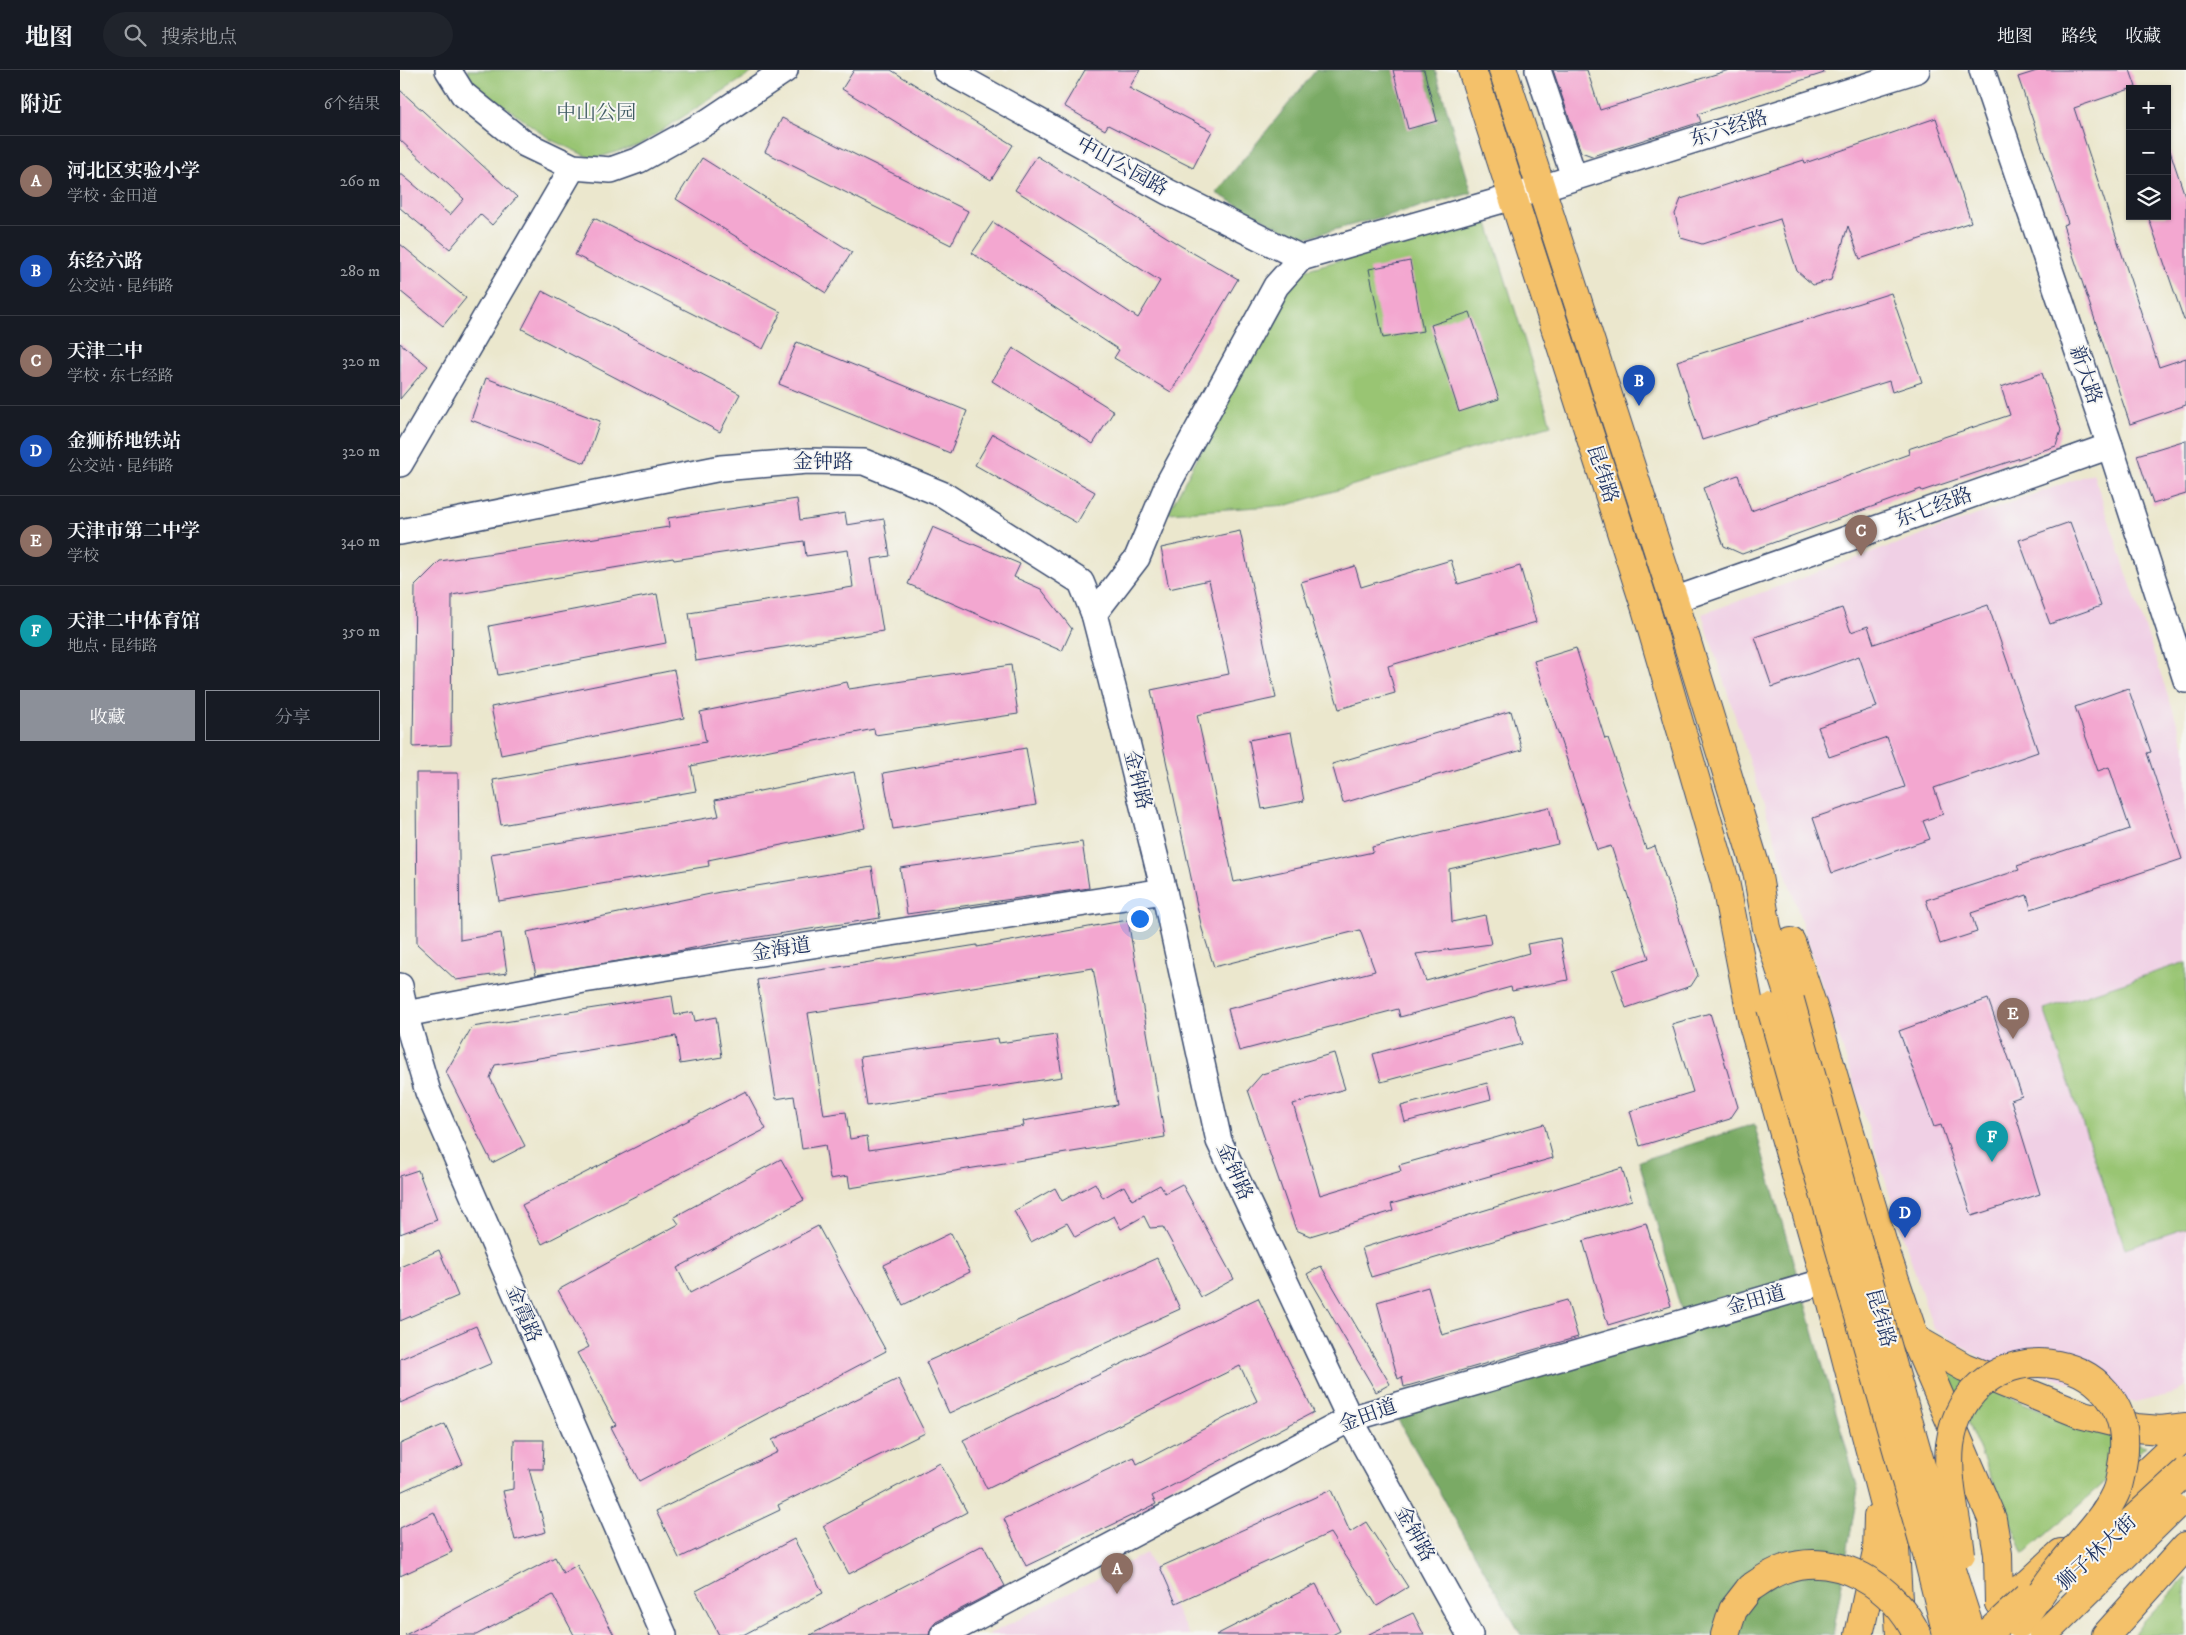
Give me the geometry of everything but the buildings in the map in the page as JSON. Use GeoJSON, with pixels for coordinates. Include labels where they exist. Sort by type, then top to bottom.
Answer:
{"type":"FeatureCollection","features":[{"type":"Feature","properties":{"kind":"main road","name":"昆纬路"},"geometry":{"type":"LineString","coordinates":[[1472,70],[1646,609],[1725,882]]}},
{"type":"Feature","properties":{"kind":"main road","name":"昆纬路"},"geometry":{"type":"LineString","coordinates":[[1503,70],[1674,600],[1757,871]]}},
{"type":"Feature","properties":{"kind":"main road"},"geometry":{"type":"LineString","coordinates":[[1757,871],[1780,1004]]}},
{"type":"Feature","properties":{"kind":"main road"},"geometry":{"type":"LineString","coordinates":[[1757,871],[1786,928],[1816,1013],[1882,1241],[1915,1340],[1992,1519],[1998,1554],[1999,1603]]}},
{"type":"Feature","properties":{"kind":"main road"},"geometry":{"type":"LineString","coordinates":[[1725,882],[1780,1004]]}},
{"type":"Feature","properties":{"kind":"main road"},"geometry":{"type":"LineString","coordinates":[[1725,882],[1753,1025],[1826,1281],[1894,1547],[1900,1635]]}},
{"type":"Feature","properties":{"kind":"main road","name":"昆纬路"},"geometry":{"type":"LineString","coordinates":[[1780,1004],[1968,1632]]}},
{"type":"Feature","properties":{"kind":"main road"},"geometry":{"type":"LineString","coordinates":[[1915,1340],[1964,1367],[2083,1415],[2136,1428],[2161,1430],[2186,1427]]}},
{"type":"Feature","properties":{"kind":"main road"},"geometry":{"type":"LineString","coordinates":[[2023,1632],[2063,1563],[2098,1522],[2116,1493],[2123,1457],[2124,1428],[2117,1412],[2103,1390],[2081,1373],[2047,1362],[2013,1366],[1994,1374],[1976,1388],[1965,1402],[1956,1419],[1950,1445],[1949,1471],[1968,1632],[2063,1563]]}},
{"type":"Feature","properties":{"kind":"main road"},"geometry":{"type":"LineString","coordinates":[[1999,1603],[2029,1583],[2186,1435]]}},
{"type":"Feature","properties":{"kind":"main road","name":"狮子林大街"},"geometry":{"type":"LineString","coordinates":[[2023,1632],[2186,1470]]}},
{"type":"Feature","properties":{"kind":"main road"},"geometry":{"type":"LineString","coordinates":[[1859,1635],[1877,1552],[1879,1488]]}},
{"type":"Feature","properties":{"kind":"main road","name":"狮子林大街"},"geometry":{"type":"LineString","coordinates":[[2023,1632],[2186,1495]]}},
{"type":"Feature","properties":{"kind":"main road"},"geometry":{"type":"LineString","coordinates":[[2106,1635],[2186,1546]]}},
{"type":"Feature","properties":{"kind":"main road"},"geometry":{"type":"LineString","coordinates":[[1725,1635],[1733,1610],[1750,1588],[1766,1577],[1785,1568],[1824,1565],[1840,1568],[1874,1583],[1900,1607],[1918,1635],[1938,1616],[1960,1607],[1983,1603],[1999,1603],[2023,1611],[2039,1621],[2052,1635]]}},
{"type":"Feature","properties":{"kind":"street"},"geometry":{"type":"LineString","coordinates":[[448,70],[463,94],[525,144],[573,167],[611,170],[639,160],[709,121],[785,70]]}},
{"type":"Feature","properties":{"kind":"street","name":"中山公园路"},"geometry":{"type":"LineString","coordinates":[[946,70],[1168,192],[1301,258]]}},
{"type":"Feature","properties":{"kind":"street"},"geometry":{"type":"LineString","coordinates":[[1538,70],[1574,177]]}},
{"type":"Feature","properties":{"kind":"street","name":"东六经路"},"geometry":{"type":"LineString","coordinates":[[1301,258],[1541,188],[1917,70]]}},
{"type":"Feature","properties":{"kind":"street","name":"新大路"},"geometry":{"type":"LineString","coordinates":[[1982,70],[2110,446],[2186,680]]}},
{"type":"Feature","properties":{"kind":"street"},"geometry":{"type":"LineString","coordinates":[[400,464],[573,167]]}},
{"type":"Feature","properties":{"kind":"street"},"geometry":{"type":"LineString","coordinates":[[1094,614],[1137,558],[1168,484],[1276,286],[1301,258]]}},
{"type":"Feature","properties":{"kind":"street","name":"东七经路"},"geometry":{"type":"LineString","coordinates":[[1674,600],[2110,446]]}},
{"type":"Feature","properties":{"kind":"street","name":"金钟路"},"geometry":{"type":"LineString","coordinates":[[400,532],[721,468],[808,460],[864,462],[944,495],[1081,582],[1094,614],[1164,892],[1219,1141],[1350,1418],[1470,1635]]}},
{"type":"Feature","properties":{"kind":"street","name":"金海道"},"geometry":{"type":"LineString","coordinates":[[402,1015],[584,980],[1164,892]]}},
{"type":"Feature","properties":{"kind":"street","name":"金霞路"},"geometry":{"type":"LineString","coordinates":[[400,986],[402,1015],[428,1092],[664,1635]]}},
{"type":"Feature","properties":{"kind":"street","name":"金田道"},"geometry":{"type":"LineString","coordinates":[[943,1635],[1350,1418],[1826,1281]]}},
{"type":"Feature","properties":{"kind":"shaded area"},"geometry":{"type":"Polygon","coordinates":[[[2093,473],[2186,749],[2186,1385],[2176,1393],[2135,1403],[2061,1380],[1988,1362],[1933,1328],[1702,614],[2093,473]]]}},
{"type":"Feature","properties":{"kind":"shaded area"},"geometry":{"type":"Polygon","coordinates":[[[1146,1553],[1189,1635],[988,1635],[1146,1553]]]}},
{"type":"Feature","properties":{"kind":"green space","name":"中山公园"},"geometry":{"type":"Polygon","coordinates":[[[467,70],[756,70],[639,145],[593,159],[551,140],[472,82],[467,70]]]}},
{"type":"Feature","properties":{"kind":"green space"},"geometry":{"type":"Polygon","coordinates":[[[1316,70],[1435,70],[1472,193],[1300,239],[1216,193],[1316,70]]]}},
{"type":"Feature","properties":{"kind":"green space"},"geometry":{"type":"Polygon","coordinates":[[[1487,220],[1551,425],[1288,505],[1168,513],[1281,300],[1304,270],[1487,220]]]}},
{"type":"Feature","properties":{"kind":"green space"},"geometry":{"type":"Polygon","coordinates":[[[2186,962],[2186,1228],[2125,1248],[2044,1009],[2186,962]]]}},
{"type":"Feature","properties":{"kind":"green space"},"geometry":{"type":"Polygon","coordinates":[[[1754,1124],[1858,1489],[1833,1635],[1521,1635],[1396,1416],[1687,1331],[1639,1161],[1754,1124]]]}},
{"type":"Feature","properties":{"kind":"green space"},"geometry":{"type":"Polygon","coordinates":[[[1945,1370],[2069,1421],[2146,1446],[2024,1554],[1945,1370]]]}},
{"type":"Feature","properties":{"kind":"green space"},"geometry":{"type":"Polygon","coordinates":[[[2186,1577],[2186,1635],[2132,1635],[2182,1581],[2186,1577]]]}},
{"type":"Feature","properties":{"kind":"place","name":"东经六路"},"geometry":{"type":"Point","coordinates":[1639,406]}},
{"type":"Feature","properties":{"kind":"place","name":"天津二中"},"geometry":{"type":"Point","coordinates":[1861,556]}},
{"type":"Feature","properties":{"kind":"place","name":"天津市第二中学"},"geometry":{"type":"Point","coordinates":[2013,1039]}},
{"type":"Feature","properties":{"kind":"place","name":"天津二中体育馆"},"geometry":{"type":"Point","coordinates":[1992,1162]}},
{"type":"Feature","properties":{"kind":"place","name":"金狮桥地铁站"},"geometry":{"type":"Point","coordinates":[1905,1238]}},
{"type":"Feature","properties":{"kind":"place","name":"河北区实验小学"},"geometry":{"type":"Point","coordinates":[1117,1594]}}]}
